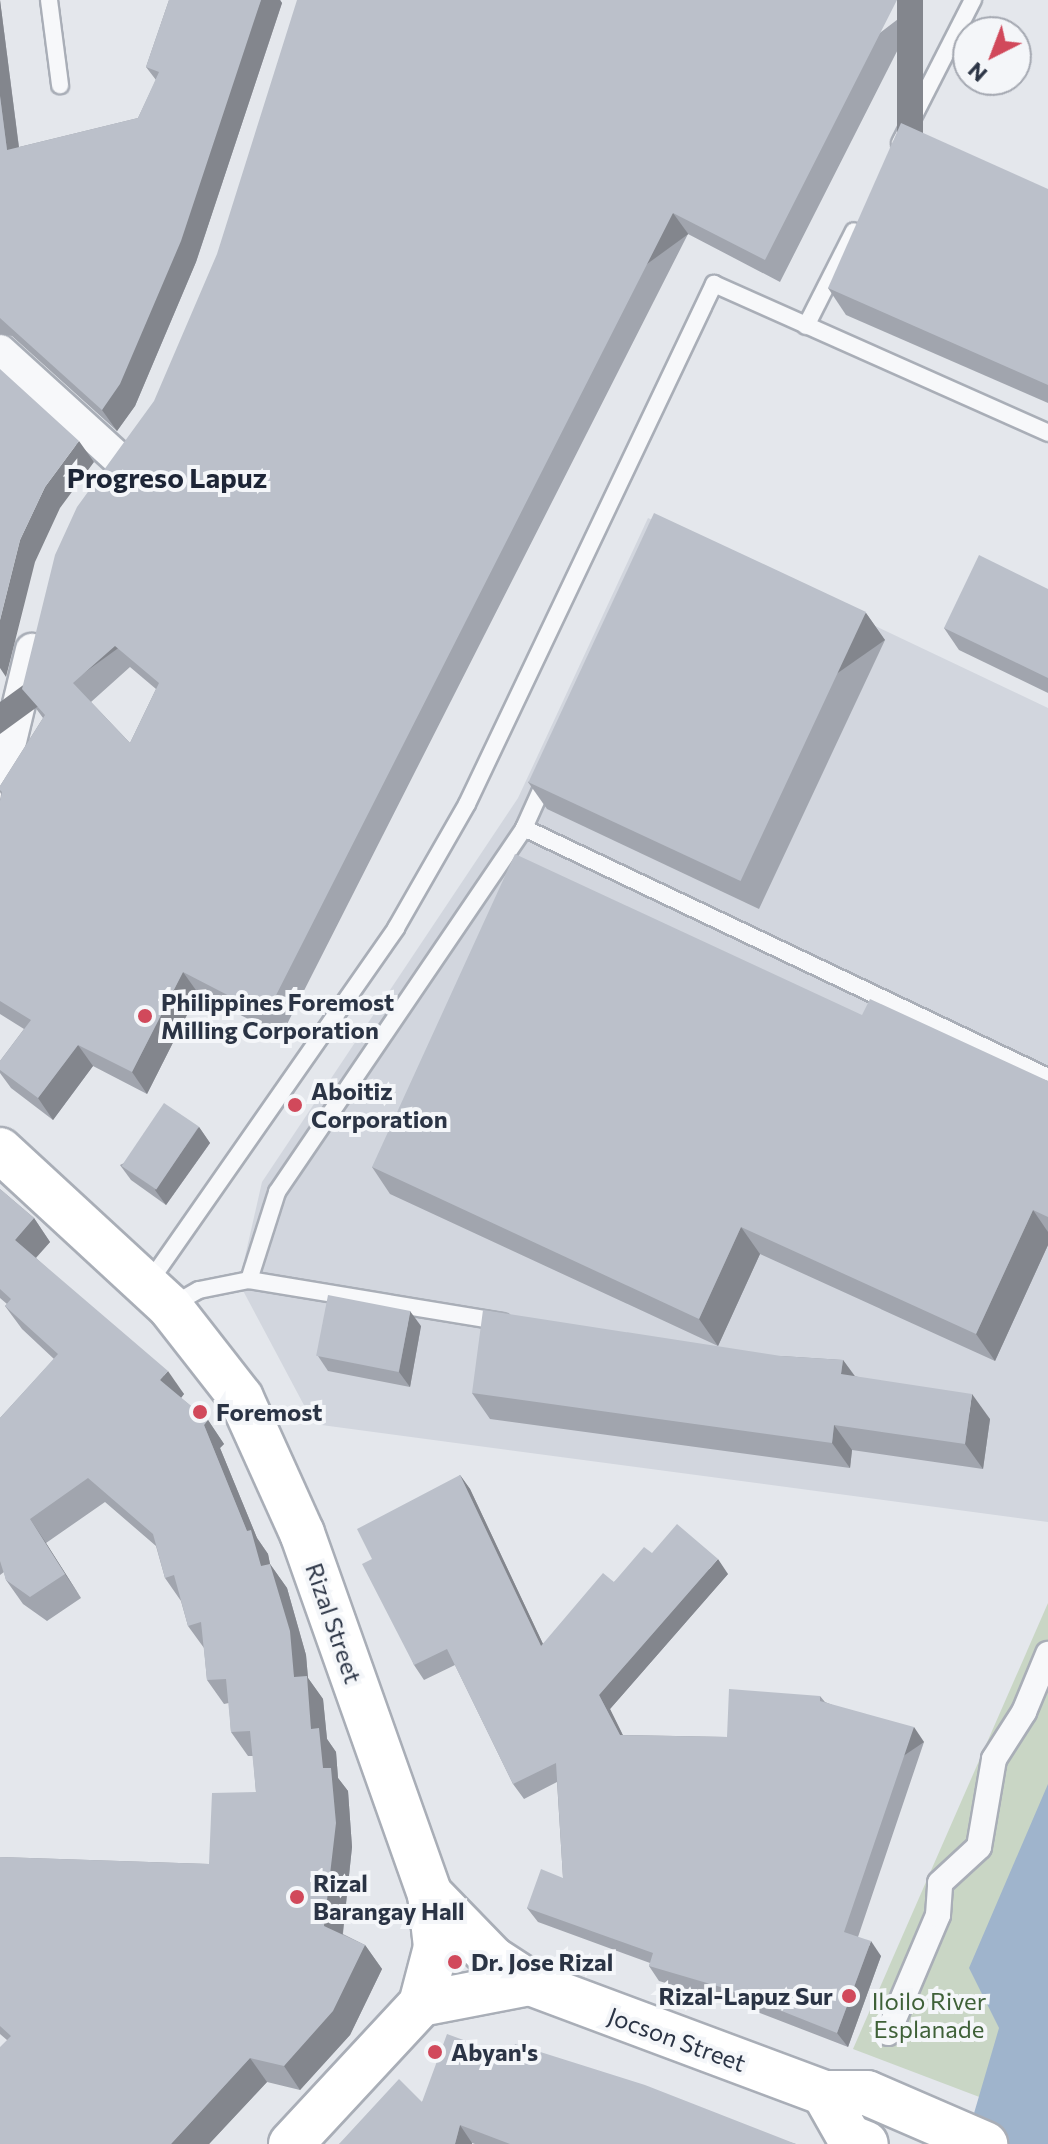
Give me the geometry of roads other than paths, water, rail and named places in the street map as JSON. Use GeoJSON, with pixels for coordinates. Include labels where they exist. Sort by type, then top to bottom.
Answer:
{"type":"FeatureCollection","features":[{"type":"Feature","properties":{"kind":"main road","name":"Rizal Street"},"geometry":{"type":"LineString","coordinates":[[0,1150],[159,1296],[218,1364],[266,1446],[430,1894],[436,1947],[421,2004],[291,2144]]}},
{"type":"Feature","properties":{"kind":"main road","name":"Jocson Street"},"geometry":{"type":"LineString","coordinates":[[430,1894],[493,1959],[530,1983],[824,2093],[867,2093],[985,2144]]}},
{"type":"Feature","properties":{"kind":"main road"},"geometry":{"type":"LineString","coordinates":[[421,2004],[530,1983]]}},
{"type":"Feature","properties":{"kind":"main road"},"geometry":{"type":"LineString","coordinates":[[824,2093],[858,2140]]}},
{"type":"Feature","properties":{"kind":"street"},"geometry":{"type":"LineString","coordinates":[[0,351],[120,461]]}},
{"type":"Feature","properties":{"kind":"street"},"geometry":{"type":"LineString","coordinates":[[0,783],[40,616]]}},
{"type":"Feature","properties":{"kind":"street"},"geometry":{"type":"LineString","coordinates":[[888,2033],[938,1915],[940,1883],[979,1847],[994,1759],[1024,1712],[1048,1654]]}},
{"type":"Feature","properties":{"kind":"street"},"geometry":{"type":"LineString","coordinates":[[1024,1712],[1048,1694]]}},
{"type":"Feature","properties":{"kind":"lane"},"geometry":{"type":"LineString","coordinates":[[49,0],[60,85]]}},
{"type":"Feature","properties":{"kind":"lane"},"geometry":{"type":"LineString","coordinates":[[893,156],[973,0]]}},
{"type":"Feature","properties":{"kind":"lane"},"geometry":{"type":"LineString","coordinates":[[806,326],[864,212]]}},
{"type":"Feature","properties":{"kind":"lane"},"geometry":{"type":"LineString","coordinates":[[159,1296],[396,928],[467,804],[714,284],[1048,433]]}},
{"type":"Feature","properties":{"kind":"lane"},"geometry":{"type":"LineString","coordinates":[[249,1280],[277,1192],[524,828],[556,758]]}},
{"type":"Feature","properties":{"kind":"lane"},"geometry":{"type":"LineString","coordinates":[[524,828],[1048,1077]]}},
{"type":"Feature","properties":{"kind":"lane"},"geometry":{"type":"LineString","coordinates":[[159,1296],[249,1280],[517,1324]]}},
{"type":"Feature","properties":{"kind":"water"},"geometry":{"type":"Polygon","coordinates":[[[1048,1784],[1048,2144],[965,2144],[999,2028],[969,1968],[1048,1784]]]}},
{"type":"Feature","properties":{"kind":"place","name":"Philippines Foremost Milling Corporation"},"geometry":{"type":"Point","coordinates":[145,1016]}},
{"type":"Feature","properties":{"kind":"place","name":"Aboitiz Corporation"},"geometry":{"type":"Point","coordinates":[295,1105]}},
{"type":"Feature","properties":{"kind":"place","name":"Foremost"},"geometry":{"type":"Point","coordinates":[200,1412]}},
{"type":"Feature","properties":{"kind":"place","name":"Rizal Barangay Hall"},"geometry":{"type":"Point","coordinates":[297,1897]}},
{"type":"Feature","properties":{"kind":"place","name":"Dr. Jose Rizal"},"geometry":{"type":"Point","coordinates":[455,1962]}},
{"type":"Feature","properties":{"kind":"place","name":"Rizal-Lapuz Sur"},"geometry":{"type":"Point","coordinates":[849,1996]}},
{"type":"Feature","properties":{"kind":"place","name":"Abyan's"},"geometry":{"type":"Point","coordinates":[435,2052]}},
{"type":"Feature","properties":{"kind":"district","name":"Progreso Lapuz"},"geometry":{"type":"Point","coordinates":[167,477]}},
{"type":"Feature","properties":{"kind":"park label","name":"Iloilo River Esplanade"},"geometry":{"type":"Point","coordinates":[929,2015]}}]}
